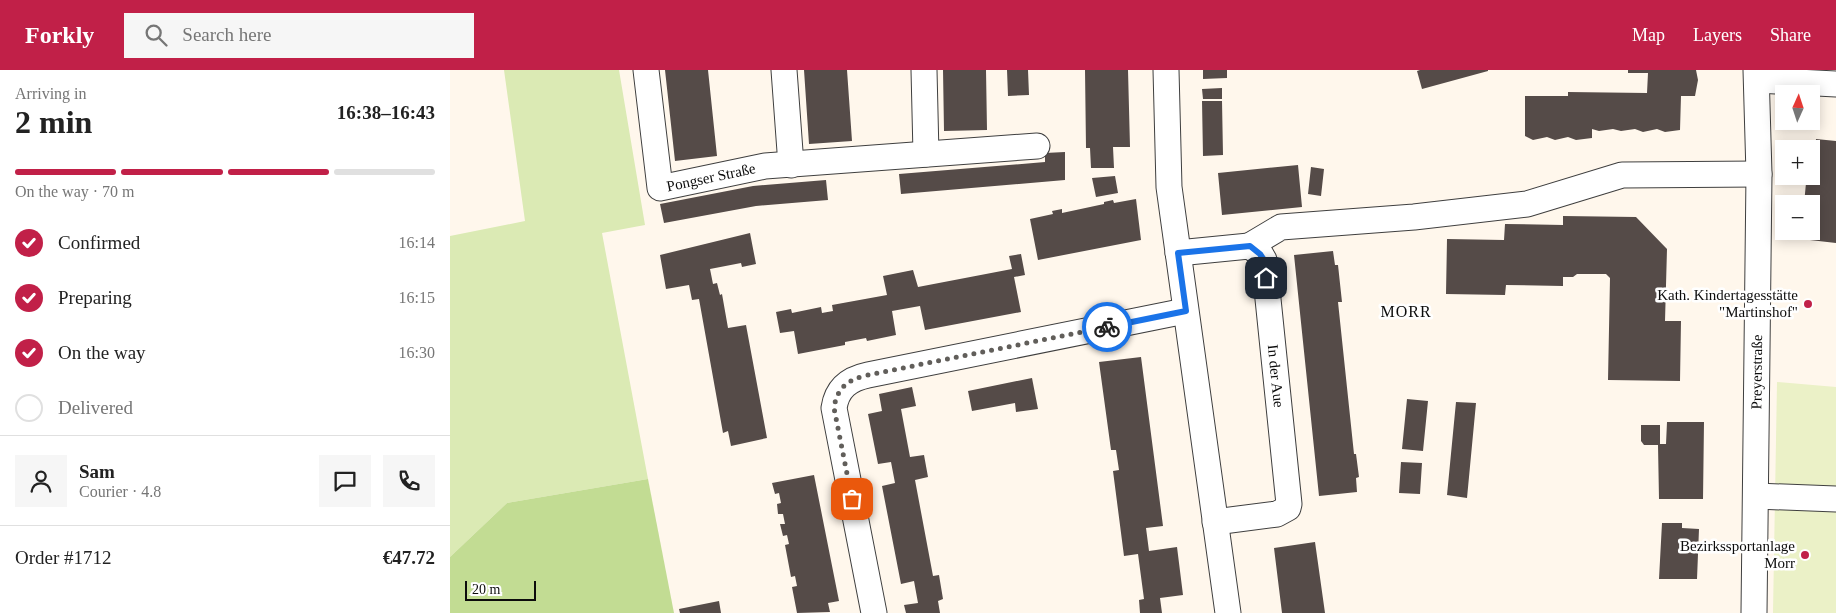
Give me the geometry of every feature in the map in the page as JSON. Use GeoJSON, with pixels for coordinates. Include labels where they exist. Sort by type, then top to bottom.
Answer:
{"type":"FeatureCollection","features":[{"type":"Feature","properties":{"kind":"street","name":"Pongser Straße"},"geometry":{"type":"LineString","coordinates":[[646,70],[660,188],[765,166],[1037,146]]}},
{"type":"Feature","properties":{"kind":"street"},"geometry":{"type":"LineString","coordinates":[[784,70],[791,165]]}},
{"type":"Feature","properties":{"kind":"street"},"geometry":{"type":"LineString","coordinates":[[924,70],[926,154]]}},
{"type":"Feature","properties":{"kind":"street"},"geometry":{"type":"LineString","coordinates":[[1166,70],[1170,187],[1228,613]]}},
{"type":"Feature","properties":{"kind":"street"},"geometry":{"type":"LineString","coordinates":[[1757,75],[1836,84]]}},
{"type":"Feature","properties":{"kind":"street","name":"Preyerstraße"},"geometry":{"type":"LineString","coordinates":[[1754,613],[1759,174],[1757,75]]}},
{"type":"Feature","properties":{"kind":"street"},"geometry":{"type":"LineString","coordinates":[[1178,253],[1250,246],[1281,227],[1414,217],[1528,204],[1622,175],[1759,174]]}},
{"type":"Feature","properties":{"kind":"street","name":"In der Aue"},"geometry":{"type":"LineString","coordinates":[[1215,522],[1277,514],[1288,508],[1290,500],[1264,260],[1250,246]]}},
{"type":"Feature","properties":{"kind":"street"},"geometry":{"type":"LineString","coordinates":[[874,613],[834,408],[837,395],[843,386],[853,379],[868,375],[1186,311]]}},
{"type":"Feature","properties":{"kind":"street"},"geometry":{"type":"LineString","coordinates":[[1756,496],[1836,499]]}},
{"type":"Feature","properties":{"kind":"green space"},"geometry":{"type":"Polygon","coordinates":[[[504,70],[619,70],[645,225],[602,233],[648,479],[507,503],[450,557],[450,236],[525,221],[504,70]]]}},
{"type":"Feature","properties":{"kind":"green space","name":"Bezirkssportanlage Morr"},"geometry":{"type":"Polygon","coordinates":[[[1777,382],[1836,387],[1836,613],[1773,613],[1777,382]]]}},
{"type":"Feature","properties":{"kind":"green space"},"geometry":{"type":"Polygon","coordinates":[[[648,479],[674,613],[450,613],[450,557],[507,503],[648,479]]]}},
{"type":"Feature","properties":{"kind":"building"},"geometry":{"type":"Polygon","coordinates":[[[665,70],[708,70],[717,156],[675,161],[665,70]]]}},
{"type":"Feature","properties":{"kind":"building"},"geometry":{"type":"Polygon","coordinates":[[[804,70],[847,70],[852,141],[809,144],[804,70]]]}},
{"type":"Feature","properties":{"kind":"building"},"geometry":{"type":"Polygon","coordinates":[[[943,70],[986,70],[987,130],[944,131],[943,70]]]}},
{"type":"Feature","properties":{"kind":"building"},"geometry":{"type":"Polygon","coordinates":[[[1007,70],[1028,70],[1029,95],[1008,96],[1007,70]]]}},
{"type":"Feature","properties":{"kind":"building"},"geometry":{"type":"Polygon","coordinates":[[[1085,70],[1128,70],[1130,147],[1113,147],[1114,168],[1091,168],[1090,148],[1086,148],[1085,70]]]}},
{"type":"Feature","properties":{"kind":"building"},"geometry":{"type":"Polygon","coordinates":[[[1203,70],[1227,70],[1227,78],[1203,79],[1203,70]]]}},
{"type":"Feature","properties":{"kind":"building"},"geometry":{"type":"Polygon","coordinates":[[[1628,70],[1696,70],[1698,80],[1695,96],[1681,96],[1680,130],[1665,132],[1657,129],[1643,132],[1635,129],[1599,131],[1592,129],[1592,138],[1576,140],[1568,137],[1555,140],[1547,137],[1533,140],[1525,136],[1525,96],[1568,96],[1568,92],[1647,93],[1648,73],[1628,73],[1628,70]]]}},
{"type":"Feature","properties":{"kind":"building"},"geometry":{"type":"Polygon","coordinates":[[[1417,71],[1488,71],[1422,89],[1417,71]]]}},
{"type":"Feature","properties":{"kind":"building"},"geometry":{"type":"Polygon","coordinates":[[[1222,88],[1222,99],[1203,99],[1202,89],[1222,88]]]}},
{"type":"Feature","properties":{"kind":"building"},"geometry":{"type":"Polygon","coordinates":[[[1202,101],[1222,101],[1223,155],[1203,156],[1202,101]]]}},
{"type":"Feature","properties":{"kind":"building"},"geometry":{"type":"Polygon","coordinates":[[[1816,139],[1836,141],[1836,243],[1810,240],[1820,240],[1820,195],[1805,195],[1806,185],[1820,185],[1820,140],[1816,139]]]}},
{"type":"Feature","properties":{"kind":"building"},"geometry":{"type":"Polygon","coordinates":[[[1065,152],[1065,180],[901,194],[899,174],[1045,162],[1045,153],[1065,152]]]}},
{"type":"Feature","properties":{"kind":"building"},"geometry":{"type":"Polygon","coordinates":[[[1298,165],[1302,207],[1222,215],[1218,173],[1298,165]]]}},
{"type":"Feature","properties":{"kind":"building"},"geometry":{"type":"Polygon","coordinates":[[[1311,167],[1324,169],[1321,196],[1308,194],[1311,167]]]}},
{"type":"Feature","properties":{"kind":"building"},"geometry":{"type":"Polygon","coordinates":[[[1115,176],[1118,193],[1096,197],[1092,178],[1115,176]]]}},
{"type":"Feature","properties":{"kind":"building"},"geometry":{"type":"Polygon","coordinates":[[[826,180],[828,200],[756,206],[664,223],[660,204],[753,186],[826,180]]]}},
{"type":"Feature","properties":{"kind":"building"},"geometry":{"type":"Polygon","coordinates":[[[1136,199],[1141,240],[1038,260],[1030,219],[1053,214],[1052,211],[1062,209],[1062,213],[1104,204],[1104,202],[1113,200],[1114,203],[1136,199]]]}},
{"type":"Feature","properties":{"kind":"building"},"geometry":{"type":"Polygon","coordinates":[[[1563,216],[1636,217],[1667,249],[1665,321],[1681,321],[1680,381],[1608,380],[1610,278],[1606,274],[1577,274],[1573,277],[1563,277],[1563,286],[1506,285],[1505,295],[1446,294],[1447,239],[1504,240],[1505,224],[1563,225],[1563,216]]]}},
{"type":"Feature","properties":{"kind":"building"},"geometry":{"type":"Polygon","coordinates":[[[750,233],[756,264],[742,267],[741,263],[710,269],[713,284],[717,283],[720,295],[722,294],[728,328],[746,325],[767,438],[731,446],[728,431],[723,433],[699,299],[692,300],[689,285],[666,289],[660,255],[750,233]]]}},
{"type":"Feature","properties":{"kind":"building"},"geometry":{"type":"Polygon","coordinates":[[[1333,251],[1335,265],[1338,265],[1342,302],[1338,302],[1354,454],[1356,454],[1359,477],[1356,478],[1357,492],[1319,496],[1294,255],[1333,251]]]}},
{"type":"Feature","properties":{"kind":"building"},"geometry":{"type":"Polygon","coordinates":[[[1021,254],[1025,275],[1014,277],[1021,312],[925,330],[920,306],[892,311],[896,335],[867,341],[866,338],[845,342],[845,345],[798,354],[794,331],[780,333],[776,312],[791,309],[792,313],[821,307],[822,313],[833,311],[832,305],[887,295],[883,276],[913,270],[918,287],[1012,269],[1009,256],[1021,254]]]}},
{"type":"Feature","properties":{"kind":"building"},"geometry":{"type":"Polygon","coordinates":[[[1141,357],[1163,526],[1146,528],[1149,551],[1177,547],[1183,595],[1160,598],[1162,613],[1140,613],[1139,600],[1144,599],[1138,554],[1124,556],[1113,471],[1119,470],[1116,450],[1111,450],[1099,362],[1141,357]]]}},
{"type":"Feature","properties":{"kind":"building"},"geometry":{"type":"Polygon","coordinates":[[[1032,378],[1038,409],[1016,412],[1015,403],[972,411],[968,391],[1032,378]]]}},
{"type":"Feature","properties":{"kind":"building"},"geometry":{"type":"Polygon","coordinates":[[[912,387],[916,406],[901,409],[910,457],[924,455],[928,477],[915,480],[933,576],[939,575],[943,599],[938,601],[940,613],[906,613],[904,605],[918,603],[914,581],[901,584],[882,486],[895,483],[891,462],[878,464],[868,414],[882,411],[879,394],[912,387]]]}},
{"type":"Feature","properties":{"kind":"building"},"geometry":{"type":"Polygon","coordinates":[[[1407,399],[1428,401],[1423,451],[1402,449],[1407,399]]]}},
{"type":"Feature","properties":{"kind":"building"},"geometry":{"type":"Polygon","coordinates":[[[1456,402],[1476,403],[1467,498],[1447,495],[1456,402]]]}},
{"type":"Feature","properties":{"kind":"building"},"geometry":{"type":"Polygon","coordinates":[[[1667,422],[1704,422],[1703,499],[1659,499],[1658,445],[1644,445],[1641,441],[1641,425],[1660,425],[1660,444],[1666,444],[1667,422]]]}},
{"type":"Feature","properties":{"kind":"building"},"geometry":{"type":"Polygon","coordinates":[[[1401,462],[1422,463],[1420,494],[1399,493],[1401,462]]]}},
{"type":"Feature","properties":{"kind":"building"},"geometry":{"type":"Polygon","coordinates":[[[814,475],[839,601],[828,603],[830,612],[797,613],[792,587],[797,586],[795,576],[791,577],[785,545],[789,544],[787,535],[783,536],[780,524],[785,524],[783,514],[778,514],[777,504],[781,503],[779,493],[775,494],[772,483],[814,475]]]}},
{"type":"Feature","properties":{"kind":"building"},"geometry":{"type":"Polygon","coordinates":[[[1662,523],[1682,523],[1682,528],[1699,529],[1697,579],[1659,579],[1662,523]]]}},
{"type":"Feature","properties":{"kind":"building"},"geometry":{"type":"Polygon","coordinates":[[[1315,542],[1325,613],[1282,613],[1274,548],[1315,542]]]}},
{"type":"Feature","properties":{"kind":"building"},"geometry":{"type":"Polygon","coordinates":[[[719,601],[721,613],[680,613],[679,609],[719,601]]]}},
{"type":"Feature","properties":{"kind":"way so far"},"geometry":{"type":"LineString","coordinates":[[852,499],[834,408],[837,395],[847,383],[853,379],[868,375],[1107,327]]}},
{"type":"Feature","properties":{"kind":"place","name":"Kath. Kindertagesstätte \"Martinshof\""},"geometry":{"type":"Point","coordinates":[1808,304]}},
{"type":"Feature","properties":{"kind":"place","name":"Bezirkssportanlage Morr"},"geometry":{"type":"Point","coordinates":[1805,555]}},
{"type":"Feature","properties":{"kind":"district","name":"MORR"},"geometry":{"type":"Point","coordinates":[1406,311]}},
{"type":"Feature","properties":{"kind":"route"},"geometry":{"type":"LineString","coordinates":[[1107,327],[1186,311],[1178,253],[1250,246],[1264,260],[1266,278]]}}]}
